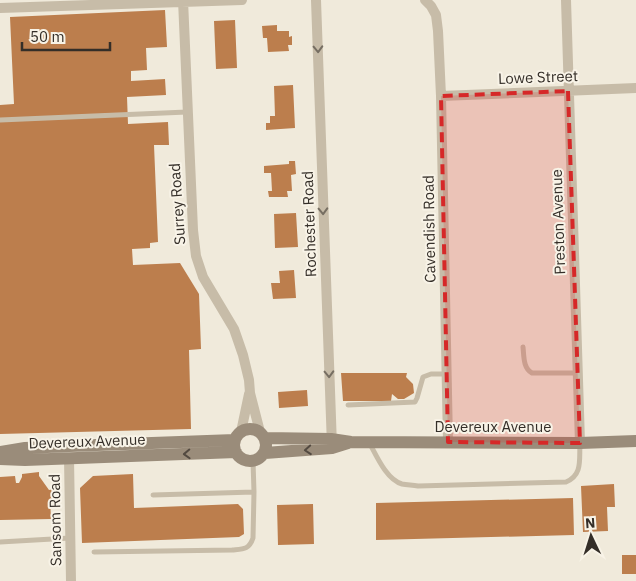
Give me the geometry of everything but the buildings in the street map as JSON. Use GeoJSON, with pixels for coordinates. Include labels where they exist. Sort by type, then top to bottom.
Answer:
{"type":"FeatureCollection","features":[{"type":"Feature","properties":{"kind":"main road"},"geometry":{"type":"LineString","coordinates":[[247,429],[254,429],[263,435],[267,445],[265,453],[262,457],[253,461],[246,461],[240,458],[237,441],[247,429]]}},
{"type":"Feature","properties":{"kind":"main road","name":"Devereux Avenue"},"geometry":{"type":"LineString","coordinates":[[263,435],[332,443]]}},
{"type":"Feature","properties":{"kind":"main road","name":"Devereux Avenue"},"geometry":{"type":"LineString","coordinates":[[0,452],[25,448],[237,441]]}},
{"type":"Feature","properties":{"kind":"main road","name":"Devereux Avenue"},"geometry":{"type":"LineString","coordinates":[[0,459],[69,458],[237,441]]}},
{"type":"Feature","properties":{"kind":"main road","name":"Devereux Avenue"},"geometry":{"type":"LineString","coordinates":[[265,453],[351,442],[580,443],[636,441]]}},
{"type":"Feature","properties":{"kind":"street"},"geometry":{"type":"LineString","coordinates":[[0,8],[242,0]]}},
{"type":"Feature","properties":{"kind":"street","name":"Rochester Road"},"geometry":{"type":"LineString","coordinates":[[316,0],[332,443]]}},
{"type":"Feature","properties":{"kind":"street","name":"Cavendish Road"},"geometry":{"type":"LineString","coordinates":[[425,0],[436,15],[441,96],[448,442]]}},
{"type":"Feature","properties":{"kind":"street","name":"Preston Avenue"},"geometry":{"type":"LineString","coordinates":[[566,0],[580,443]]}},
{"type":"Feature","properties":{"kind":"street","name":"Surrey Road"},"geometry":{"type":"LineString","coordinates":[[183,1],[193,230],[196,256],[203,276],[234,329],[247,368],[250,393],[263,435]]}},
{"type":"Feature","properties":{"kind":"street","name":"Lowe Street"},"geometry":{"type":"LineString","coordinates":[[441,96],[636,88]]}},
{"type":"Feature","properties":{"kind":"street","name":"Surrey Road"},"geometry":{"type":"LineString","coordinates":[[237,441],[250,393]]}},
{"type":"Feature","properties":{"kind":"street","name":"Sansom Road"},"geometry":{"type":"LineString","coordinates":[[69,458],[70,581]]}},
{"type":"Feature","properties":{"kind":"lane"},"geometry":{"type":"LineString","coordinates":[[0,120],[187,112]]}},
{"type":"Feature","properties":{"kind":"lane"},"geometry":{"type":"LineString","coordinates":[[523,347],[526,366],[528,371],[532,373],[578,372]]}},
{"type":"Feature","properties":{"kind":"lane"},"geometry":{"type":"LineString","coordinates":[[348,405],[414,402],[423,378],[430,374],[446,374]]}},
{"type":"Feature","properties":{"kind":"lane"},"geometry":{"type":"LineString","coordinates":[[368,442],[389,477],[402,484],[418,486],[566,482],[577,475],[580,443]]}},
{"type":"Feature","properties":{"kind":"lane"},"geometry":{"type":"LineString","coordinates":[[94,552],[232,550],[247,547],[252,538],[253,461]]}},
{"type":"Feature","properties":{"kind":"lane"},"geometry":{"type":"LineString","coordinates":[[152,495],[254,492]]}},
{"type":"Feature","properties":{"kind":"lane"},"geometry":{"type":"LineString","coordinates":[[0,542],[70,538]]}},
{"type":"Feature","properties":{"kind":"highlighted area"},"geometry":{"type":"Polygon","coordinates":[[[568,91],[580,443],[448,442],[441,96],[568,91]]]}}]}
